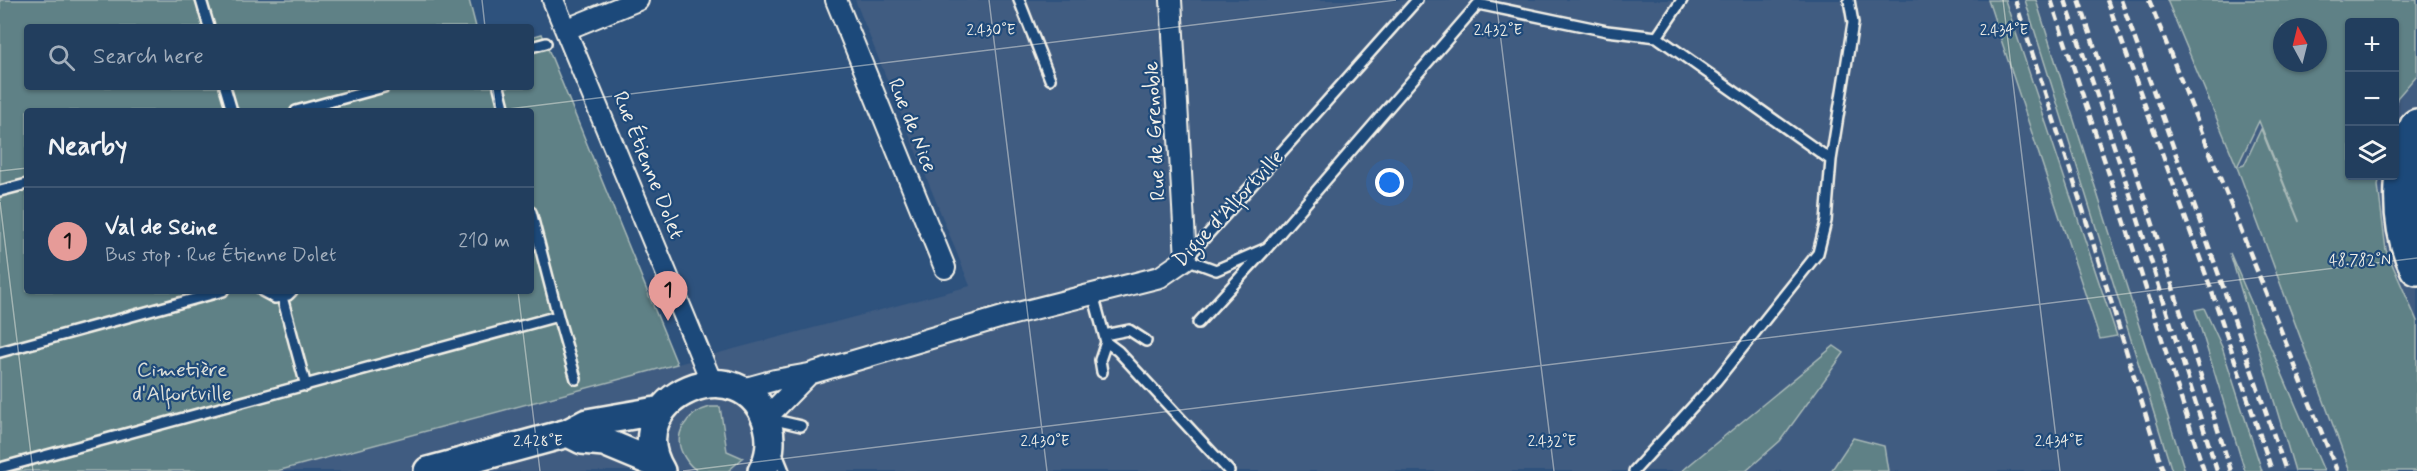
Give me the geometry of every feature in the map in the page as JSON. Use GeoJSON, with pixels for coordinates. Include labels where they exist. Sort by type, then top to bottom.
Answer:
{"type":"FeatureCollection","features":[{"type":"Feature","properties":{"kind":"highway"},"geometry":{"type":"LineString","coordinates":[[2417,126],[2408,145],[2401,206],[2411,256],[2417,268]]}},
{"type":"Feature","properties":{"kind":"street","name":"Rue Étienne Dolet"},"geometry":{"type":"LineString","coordinates":[[553,0],[567,29],[712,383]]}},
{"type":"Feature","properties":{"kind":"street"},"geometry":{"type":"LineString","coordinates":[[567,29],[638,0]]}},
{"type":"Feature","properties":{"kind":"street","name":"Rue de Nice"},"geometry":{"type":"LineString","coordinates":[[836,0],[945,268]]}},
{"type":"Feature","properties":{"kind":"street","name":"Rue de Grenoble"},"geometry":{"type":"LineString","coordinates":[[1171,0],[1186,259]]}},
{"type":"Feature","properties":{"kind":"street","name":"Digue d'Alfortville"},"geometry":{"type":"LineString","coordinates":[[739,390],[809,374],[1006,316],[1160,277],[1186,259]]}},
{"type":"Feature","properties":{"kind":"street","name":"Digue d'Alfortville"},"geometry":{"type":"LineString","coordinates":[[766,418],[809,374]]}},
{"type":"Feature","properties":{"kind":"street"},"geometry":{"type":"LineString","coordinates":[[659,468],[653,451],[652,436],[655,423],[662,410],[675,395],[692,386],[712,383],[726,384],[739,390],[759,407],[766,418],[770,435],[772,465]]}},
{"type":"Feature","properties":{"kind":"street"},"geometry":{"type":"LineString","coordinates":[[428,471],[568,433],[587,423],[662,410]]}},
{"type":"Feature","properties":{"kind":"street"},"geometry":{"type":"LineString","coordinates":[[568,433],[582,440],[604,442],[659,468]]}},
{"type":"Feature","properties":{"kind":"lane"},"geometry":{"type":"LineString","coordinates":[[201,0],[208,24]]}},
{"type":"Feature","properties":{"kind":"lane"},"geometry":{"type":"LineString","coordinates":[[1019,0],[1050,79]]}},
{"type":"Feature","properties":{"kind":"lane","name":"Digue d'Alfortville"},"geometry":{"type":"LineString","coordinates":[[1186,259],[1417,0]]}},
{"type":"Feature","properties":{"kind":"lane"},"geometry":{"type":"LineString","coordinates":[[1657,37],[1682,0]]}},
{"type":"Feature","properties":{"kind":"lane"},"geometry":{"type":"LineString","coordinates":[[1634,471],[1717,380],[1818,253],[1826,221],[1831,160],[1853,23],[1849,0]]}},
{"type":"Feature","properties":{"kind":"lane"},"geometry":{"type":"LineString","coordinates":[[1198,323],[1267,248],[1478,4],[1606,31],[1657,37],[1831,160]]}},
{"type":"Feature","properties":{"kind":"lane"},"geometry":{"type":"LineString","coordinates":[[534,46],[546,44]]}},
{"type":"Feature","properties":{"kind":"lane"},"geometry":{"type":"LineString","coordinates":[[226,90],[231,108]]}},
{"type":"Feature","properties":{"kind":"lane"},"geometry":{"type":"LineString","coordinates":[[307,108],[373,90]]}},
{"type":"Feature","properties":{"kind":"lane"},"geometry":{"type":"LineString","coordinates":[[500,90],[504,108]]}},
{"type":"Feature","properties":{"kind":"lane"},"geometry":{"type":"LineString","coordinates":[[0,191],[24,185]]}},
{"type":"Feature","properties":{"kind":"lane"},"geometry":{"type":"LineString","coordinates":[[534,224],[576,379]]}},
{"type":"Feature","properties":{"kind":"lane"},"geometry":{"type":"LineString","coordinates":[[1186,259],[1216,270],[1267,248]]}},
{"type":"Feature","properties":{"kind":"lane"},"geometry":{"type":"LineString","coordinates":[[0,352],[212,294]]}},
{"type":"Feature","properties":{"kind":"lane"},"geometry":{"type":"LineString","coordinates":[[266,294],[282,297],[287,294]]}},
{"type":"Feature","properties":{"kind":"lane"},"geometry":{"type":"LineString","coordinates":[[1093,294],[1105,339],[1100,360],[1102,372]]}},
{"type":"Feature","properties":{"kind":"lane"},"geometry":{"type":"LineString","coordinates":[[282,297],[306,386]]}},
{"type":"Feature","properties":{"kind":"lane"},"geometry":{"type":"LineString","coordinates":[[0,468],[558,316]]}},
{"type":"Feature","properties":{"kind":"lane"},"geometry":{"type":"LineString","coordinates":[[1105,339],[1129,330],[1146,341]]}},
{"type":"Feature","properties":{"kind":"lane"},"geometry":{"type":"LineString","coordinates":[[1105,339],[1229,471]]}},
{"type":"Feature","properties":{"kind":"lane"},"geometry":{"type":"LineString","coordinates":[[766,418],[801,426]]}},
{"type":"Feature","properties":{"kind":"shaded area"},"geometry":{"type":"Polygon","coordinates":[[[855,0],[2417,0],[2417,471],[277,471],[970,286],[855,0]]]}},
{"type":"Feature","properties":{"kind":"green space","name":"Cimetière d'Alfortville"},"geometry":{"type":"Polygon","coordinates":[[[0,0],[469,0],[475,24],[24,24],[24,90],[534,90],[534,36],[542,34],[677,364],[277,471],[0,471],[0,0]]]}},
{"type":"Feature","properties":{"kind":"green space"},"geometry":{"type":"Polygon","coordinates":[[[1988,0],[2005,0],[2117,336],[2100,339],[1988,0]]]}},
{"type":"Feature","properties":{"kind":"green space"},"geometry":{"type":"Polygon","coordinates":[[[2025,0],[2036,0],[2185,471],[2172,471],[2025,0]]]}},
{"type":"Feature","properties":{"kind":"green space"},"geometry":{"type":"Polygon","coordinates":[[[2167,0],[2417,0],[2417,75],[2399,96],[2399,18],[2345,18],[2345,180],[2379,180],[2386,250],[2417,321],[2417,471],[2350,471],[2237,167],[2167,0]],[[2259,121],[2237,167],[2244,165],[2261,129],[2299,222],[2299,221],[2259,121]]]}},
{"type":"Feature","properties":{"kind":"green space"},"geometry":{"type":"Polygon","coordinates":[[[2230,253],[2324,471],[2295,471],[2230,253]]]}},
{"type":"Feature","properties":{"kind":"green space"},"geometry":{"type":"Polygon","coordinates":[[[2204,308],[2222,347],[2262,471],[2245,471],[2195,310],[2204,308]]]}},
{"type":"Feature","properties":{"kind":"green space"},"geometry":{"type":"Polygon","coordinates":[[[1834,346],[1844,353],[1780,441],[1746,471],[1682,471],[1834,346]]]}},
{"type":"Feature","properties":{"kind":"green space"},"geometry":{"type":"Polygon","coordinates":[[[710,407],[720,407],[727,451],[743,458],[728,471],[699,471],[688,462],[681,449],[679,441],[683,426],[694,414],[710,407]]]}},
{"type":"Feature","properties":{"kind":"green space"},"geometry":{"type":"Polygon","coordinates":[[[1853,438],[1884,446],[1888,471],[1831,471],[1853,438]]]}},
{"type":"Feature","properties":{"kind":"railway"},"geometry":{"type":"LineString","coordinates":[[2015,0],[2083,210],[2163,471]]}},
{"type":"Feature","properties":{"kind":"railway"},"geometry":{"type":"LineString","coordinates":[[2051,0],[2204,471]]}},
{"type":"Feature","properties":{"kind":"railway"},"geometry":{"type":"LineString","coordinates":[[2065,0],[2130,194],[2217,471]]}},
{"type":"Feature","properties":{"kind":"railway"},"geometry":{"type":"LineString","coordinates":[[2079,0],[2231,471]]}},
{"type":"Feature","properties":{"kind":"railway"},"geometry":{"type":"LineString","coordinates":[[2107,0],[2211,289],[2272,471]]}},
{"type":"Feature","properties":{"kind":"railway"},"geometry":{"type":"LineString","coordinates":[[2121,0],[2286,471]]}},
{"type":"Feature","properties":{"kind":"railway"},"geometry":{"type":"LineString","coordinates":[[2149,0],[2337,471]]}},
{"type":"Feature","properties":{"kind":"place","name":"Val de Seine"},"geometry":{"type":"Point","coordinates":[668,321]}}]}
